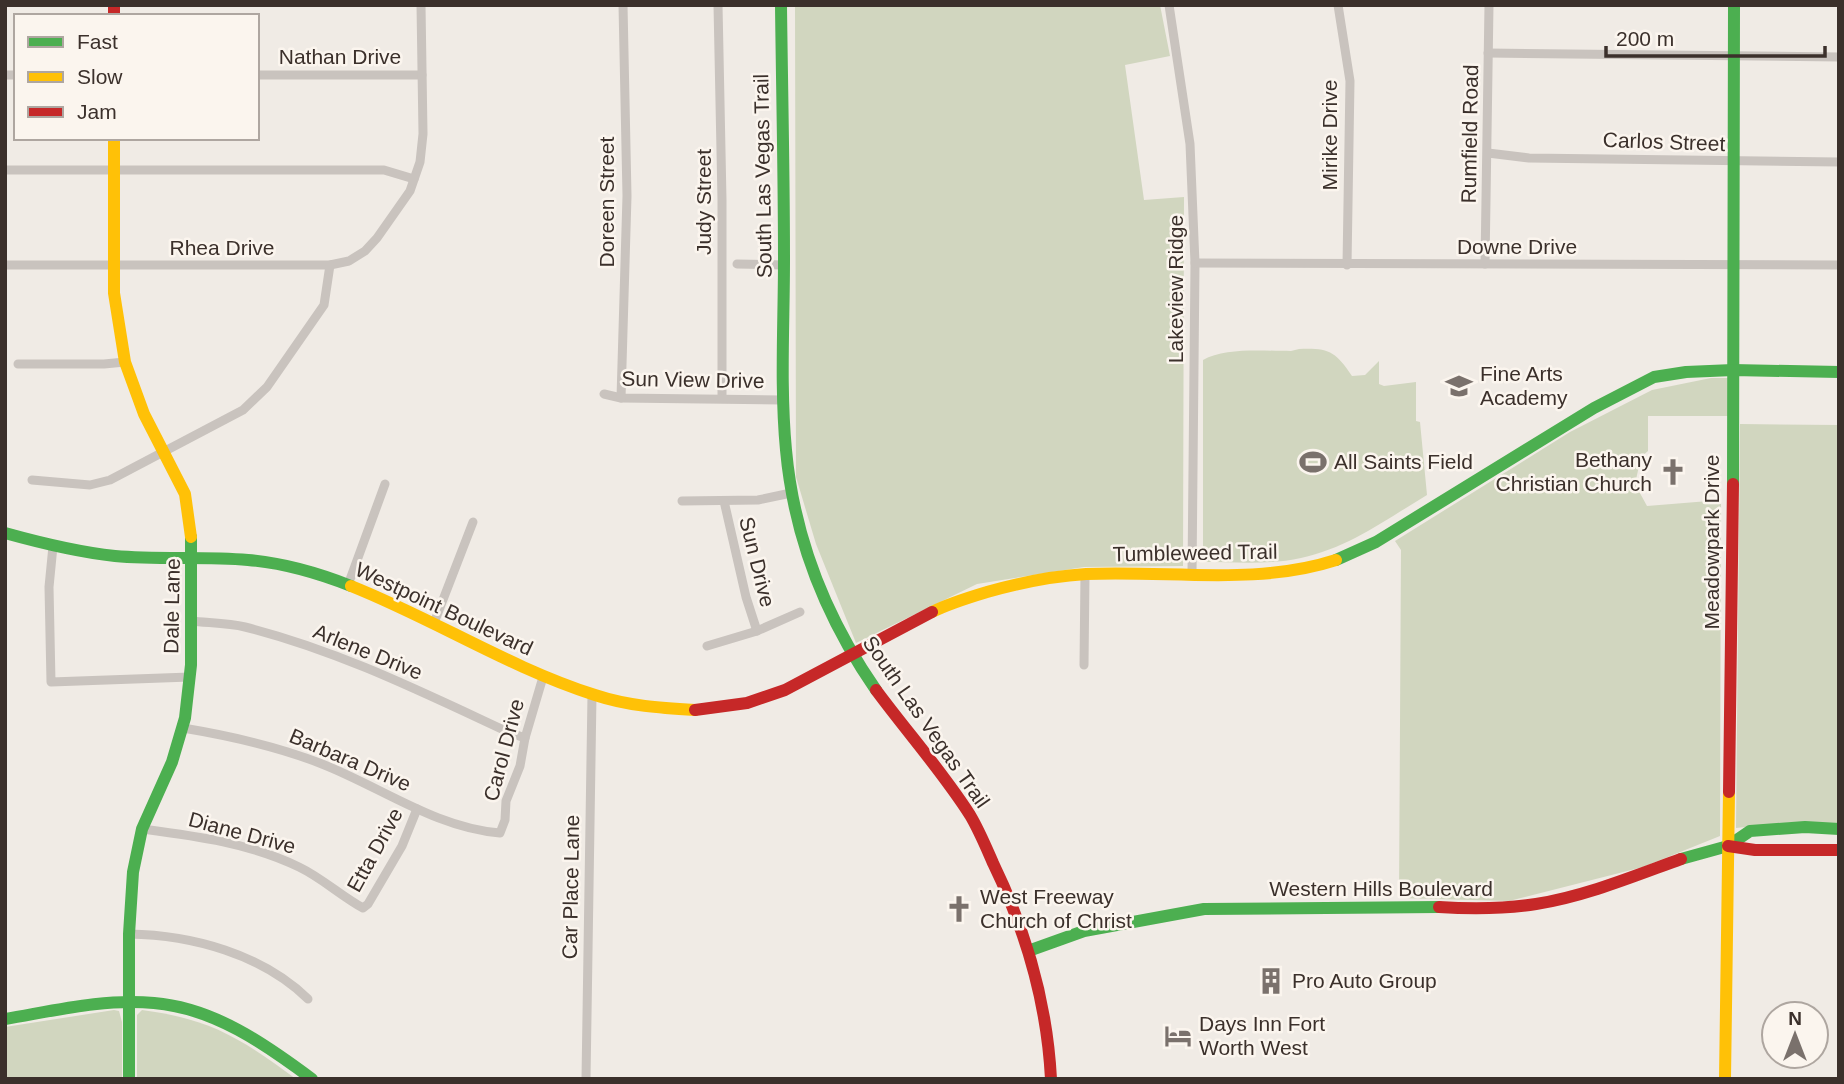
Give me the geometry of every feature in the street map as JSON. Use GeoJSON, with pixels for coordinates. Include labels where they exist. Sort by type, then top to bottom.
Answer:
{"type":"FeatureCollection","features":[{"type":"Feature","properties":{"kind":"street"},"geometry":{"type":"LineString","coordinates":[[32,480],[90,485],[110,480],[243,410],[267,387],[324,305],[330,265],[349,261],[365,251],[410,191],[420,162],[423,134],[421,5]]}},
{"type":"Feature","properties":{"kind":"street","name":"Doreen Street"},"geometry":{"type":"LineString","coordinates":[[621,398],[627,196],[623,5]]}},
{"type":"Feature","properties":{"kind":"street","name":"Judy Street"},"geometry":{"type":"LineString","coordinates":[[718,5],[722,398]]}},
{"type":"Feature","properties":{"kind":"street","name":"South Las Vegas Trail"},"geometry":{"type":"LineString","coordinates":[[781,5],[784,265],[782,400],[791,494],[810,565],[853,654],[876,690],[914,737],[970,816],[1008,890],[1031,950],[1047,1018],[1051,1079]]}},
{"type":"Feature","properties":{"kind":"street","name":"Lakeview Ridge"},"geometry":{"type":"LineString","coordinates":[[1169,5],[1190,144],[1195,263],[1192,574]]}},
{"type":"Feature","properties":{"kind":"street","name":"Mirike Drive"},"geometry":{"type":"LineString","coordinates":[[1338,5],[1350,81],[1347,265]]}},
{"type":"Feature","properties":{"kind":"street","name":"Rumfield Road"},"geometry":{"type":"LineString","coordinates":[[1485,264],[1489,5]]}},
{"type":"Feature","properties":{"kind":"street","name":"Meadowpark Drive"},"geometry":{"type":"LineString","coordinates":[[1725,1079],[1734,5]]}},
{"type":"Feature","properties":{"kind":"street"},"geometry":{"type":"LineString","coordinates":[[1488,53],[1839,57]]}},
{"type":"Feature","properties":{"kind":"street","name":"Nathan Drive"},"geometry":{"type":"LineString","coordinates":[[259,75],[422,75]]}},
{"type":"Feature","properties":{"kind":"street","name":"Dale Lane"},"geometry":{"type":"LineString","coordinates":[[114,140],[114,293],[125,362],[144,414],[185,494],[192,557],[190,677],[183,728],[172,762],[142,829],[133,872],[129,934],[129,1079]]}},
{"type":"Feature","properties":{"kind":"street","name":"Carlos Street"},"geometry":{"type":"LineString","coordinates":[[1488,153],[1529,158],[1839,162]]}},
{"type":"Feature","properties":{"kind":"street"},"geometry":{"type":"LineString","coordinates":[[5,170],[384,170],[414,179]]}},
{"type":"Feature","properties":{"kind":"street","name":"Downe Drive"},"geometry":{"type":"LineString","coordinates":[[1195,263],[1839,265]]}},
{"type":"Feature","properties":{"kind":"street"},"geometry":{"type":"LineString","coordinates":[[737,264],[784,265]]}},
{"type":"Feature","properties":{"kind":"street","name":"Rhea Drive"},"geometry":{"type":"LineString","coordinates":[[5,265],[330,265]]}},
{"type":"Feature","properties":{"kind":"street"},"geometry":{"type":"LineString","coordinates":[[18,364],[125,362]]}},
{"type":"Feature","properties":{"kind":"street","name":"Tumbleweed Trail"},"geometry":{"type":"LineString","coordinates":[[853,654],[949,603],[1024,582],[1085,574],[1280,572],[1314,567],[1350,555],[1376,542],[1594,408],[1654,377],[1686,372],[1733,370],[1839,372]]}},
{"type":"Feature","properties":{"kind":"street","name":"Sun View Drive"},"geometry":{"type":"LineString","coordinates":[[604,394],[621,398],[782,400]]}},
{"type":"Feature","properties":{"kind":"street"},"geometry":{"type":"LineString","coordinates":[[348,585],[385,484]]}},
{"type":"Feature","properties":{"kind":"street"},"geometry":{"type":"LineString","coordinates":[[682,502],[758,500],[791,494]]}},
{"type":"Feature","properties":{"kind":"street","name":"Sun Drive"},"geometry":{"type":"LineString","coordinates":[[724,501],[746,597],[757,631]]}},
{"type":"Feature","properties":{"kind":"street"},"geometry":{"type":"LineString","coordinates":[[434,624],[472,522]]}},
{"type":"Feature","properties":{"kind":"street","name":"Westpoint Boulevard"},"geometry":{"type":"LineString","coordinates":[[5,533],[84,552],[130,557],[244,559],[289,566],[326,576],[543,677],[592,695],[653,709],[723,708],[772,696],[853,654]]}},
{"type":"Feature","properties":{"kind":"street"},"geometry":{"type":"LineString","coordinates":[[53,546],[48,587],[51,682],[190,677]]}},
{"type":"Feature","properties":{"kind":"street"},"geometry":{"type":"LineString","coordinates":[[1084,665],[1085,574]]}},
{"type":"Feature","properties":{"kind":"street"},"geometry":{"type":"LineString","coordinates":[[707,646],[757,631],[800,612]]}},
{"type":"Feature","properties":{"kind":"street","name":"Arlene Drive"},"geometry":{"type":"LineString","coordinates":[[191,621],[242,627],[313,646],[381,673],[525,738]]}},
{"type":"Feature","properties":{"kind":"street","name":"Carol Drive"},"geometry":{"type":"LineString","coordinates":[[500,833],[505,820],[506,801],[520,766],[525,738],[543,677]]}},
{"type":"Feature","properties":{"kind":"street","name":"Car Place Lane"},"geometry":{"type":"LineString","coordinates":[[586,1079],[592,695]]}},
{"type":"Feature","properties":{"kind":"street","name":"Barbara Drive"},"geometry":{"type":"LineString","coordinates":[[183,728],[238,737],[278,748],[324,764],[417,809],[475,831],[500,833]]}},
{"type":"Feature","properties":{"kind":"street","name":"Etta Drive"},"geometry":{"type":"LineString","coordinates":[[363,908],[368,904],[402,846],[417,809]]}},
{"type":"Feature","properties":{"kind":"street","name":"Western Hills Boulevard"},"geometry":{"type":"LineString","coordinates":[[1031,950],[1084,932],[1204,909],[1485,909],[1526,905],[1614,884],[1685,857],[1728,846],[1751,831],[1805,827],[1839,829]]}},
{"type":"Feature","properties":{"kind":"street","name":"Diane Drive"},"geometry":{"type":"LineString","coordinates":[[142,829],[206,837],[300,867],[363,908]]}},
{"type":"Feature","properties":{"kind":"street","name":"Western Hills Boulevard"},"geometry":{"type":"LineString","coordinates":[[1728,846],[1748,850],[1839,850]]}},
{"type":"Feature","properties":{"kind":"street"},"geometry":{"type":"LineString","coordinates":[[129,934],[160,934],[230,952],[267,968],[295,985],[308,999]]}},
{"type":"Feature","properties":{"kind":"street"},"geometry":{"type":"LineString","coordinates":[[5,1019],[129,1001],[184,1008],[214,1017],[250,1034],[312,1079]]}},
{"type":"Feature","properties":{"kind":"green space"},"geometry":{"type":"Polygon","coordinates":[[[795,5],[1160,5],[1170,56],[1125,65],[1144,200],[1184,197],[1183,566],[1084,567],[977,584],[856,643],[816,544],[796,477],[795,5]]]}},
{"type":"Feature","properties":{"kind":"green space","name":"All Saints Field"},"geometry":{"type":"Polygon","coordinates":[[[1318,349],[1336,356],[1352,376],[1365,375],[1379,361],[1379,384],[1384,386],[1416,382],[1416,421],[1420,422],[1427,495],[1367,532],[1318,553],[1277,562],[1203,562],[1203,360],[1234,351],[1318,349]]]}},
{"type":"Feature","properties":{"kind":"green space"},"geometry":{"type":"Polygon","coordinates":[[[1711,378],[1731,378],[1732,416],[1648,416],[1648,451],[1641,457],[1635,484],[1647,506],[1721,500],[1720,836],[1643,867],[1509,901],[1399,898],[1401,550],[1395,541],[1570,432],[1652,390],[1711,378]]]}},
{"type":"Feature","properties":{"kind":"green space"},"geometry":{"type":"Polygon","coordinates":[[[1740,424],[1839,425],[1839,824],[1796,822],[1736,828],[1740,424]]]}},
{"type":"Feature","properties":{"kind":"green space"},"geometry":{"type":"Polygon","coordinates":[[[142,1010],[187,1019],[224,1032],[296,1079],[137,1079],[137,1015],[142,1010]]]}},
{"type":"Feature","properties":{"kind":"green space"},"geometry":{"type":"Polygon","coordinates":[[[119,1011],[122,1022],[122,1079],[5,1079],[5,1027],[119,1011]]]}},
{"type":"Feature","properties":{"kind":"traffic: fast"},"geometry":{"type":"LineString","coordinates":[[781,5],[783,403],[790,483],[796,514],[815,576],[842,634],[876,690]]}},
{"type":"Feature","properties":{"kind":"traffic: fast"},"geometry":{"type":"LineString","coordinates":[[1733,484],[1734,5]]}},
{"type":"Feature","properties":{"kind":"traffic: fast"},"geometry":{"type":"LineString","coordinates":[[1336,560],[1376,542],[1594,408],[1654,377],[1686,372],[1733,370],[1839,372]]}},
{"type":"Feature","properties":{"kind":"traffic: fast"},"geometry":{"type":"LineString","coordinates":[[5,533],[59,547],[115,556],[275,563],[351,586]]}},
{"type":"Feature","properties":{"kind":"traffic: fast"},"geometry":{"type":"LineString","coordinates":[[129,1079],[129,934],[133,872],[142,829],[172,762],[185,718],[191,665],[191,537]]}},
{"type":"Feature","properties":{"kind":"traffic: fast"},"geometry":{"type":"LineString","coordinates":[[1681,859],[1728,846],[1750,831],[1805,827],[1839,829]]}},
{"type":"Feature","properties":{"kind":"traffic: fast"},"geometry":{"type":"LineString","coordinates":[[1031,950],[1084,931],[1204,909],[1439,907]]}},
{"type":"Feature","properties":{"kind":"traffic: fast"},"geometry":{"type":"LineString","coordinates":[[5,1019],[117,1002],[176,1006],[218,1020],[238,1030],[312,1079]]}},
{"type":"Feature","properties":{"kind":"traffic: slow"},"geometry":{"type":"LineString","coordinates":[[114,140],[114,293],[125,362],[144,414],[185,494],[191,537]]}},
{"type":"Feature","properties":{"kind":"traffic: slow"},"geometry":{"type":"LineString","coordinates":[[932,612],[987,592],[1061,576],[1117,573],[1244,575],[1306,568],[1336,560]]}},
{"type":"Feature","properties":{"kind":"traffic: slow"},"geometry":{"type":"LineString","coordinates":[[351,586],[564,684],[620,702],[695,710]]}},
{"type":"Feature","properties":{"kind":"traffic: slow"},"geometry":{"type":"LineString","coordinates":[[1725,1079],[1729,792]]}},
{"type":"Feature","properties":{"kind":"traffic: jam"},"geometry":{"type":"LineString","coordinates":[[114,5],[114,14]]}},
{"type":"Feature","properties":{"kind":"traffic: jam"},"geometry":{"type":"LineString","coordinates":[[1729,792],[1733,484]]}},
{"type":"Feature","properties":{"kind":"traffic: jam"},"geometry":{"type":"LineString","coordinates":[[695,710],[747,703],[785,690],[932,612]]}},
{"type":"Feature","properties":{"kind":"traffic: jam"},"geometry":{"type":"LineString","coordinates":[[876,690],[970,815],[1005,889],[1025,942],[1040,995],[1051,1079]]}},
{"type":"Feature","properties":{"kind":"traffic: jam"},"geometry":{"type":"LineString","coordinates":[[1728,846],[1755,850],[1839,850]]}},
{"type":"Feature","properties":{"kind":"traffic: jam"},"geometry":{"type":"LineString","coordinates":[[1439,907],[1500,908],[1555,900],[1610,885],[1681,859]]}},
{"type":"Feature","properties":{"kind":"place","name":"Fine Arts Academy"},"geometry":{"type":"Point","coordinates":[1459,386]}},
{"type":"Feature","properties":{"kind":"place","name":"All Saints Field"},"geometry":{"type":"Point","coordinates":[1313,462]}},
{"type":"Feature","properties":{"kind":"place","name":"Bethany Christian Church"},"geometry":{"type":"Point","coordinates":[1673,472]}},
{"type":"Feature","properties":{"kind":"place","name":"West Freeway Church of Christ"},"geometry":{"type":"Point","coordinates":[959,909]}},
{"type":"Feature","properties":{"kind":"place","name":"Pro Auto Group"},"geometry":{"type":"Point","coordinates":[1271,981]}},
{"type":"Feature","properties":{"kind":"place","name":"Days Inn Fort Worth West"},"geometry":{"type":"Point","coordinates":[1178,1036]}}]}
